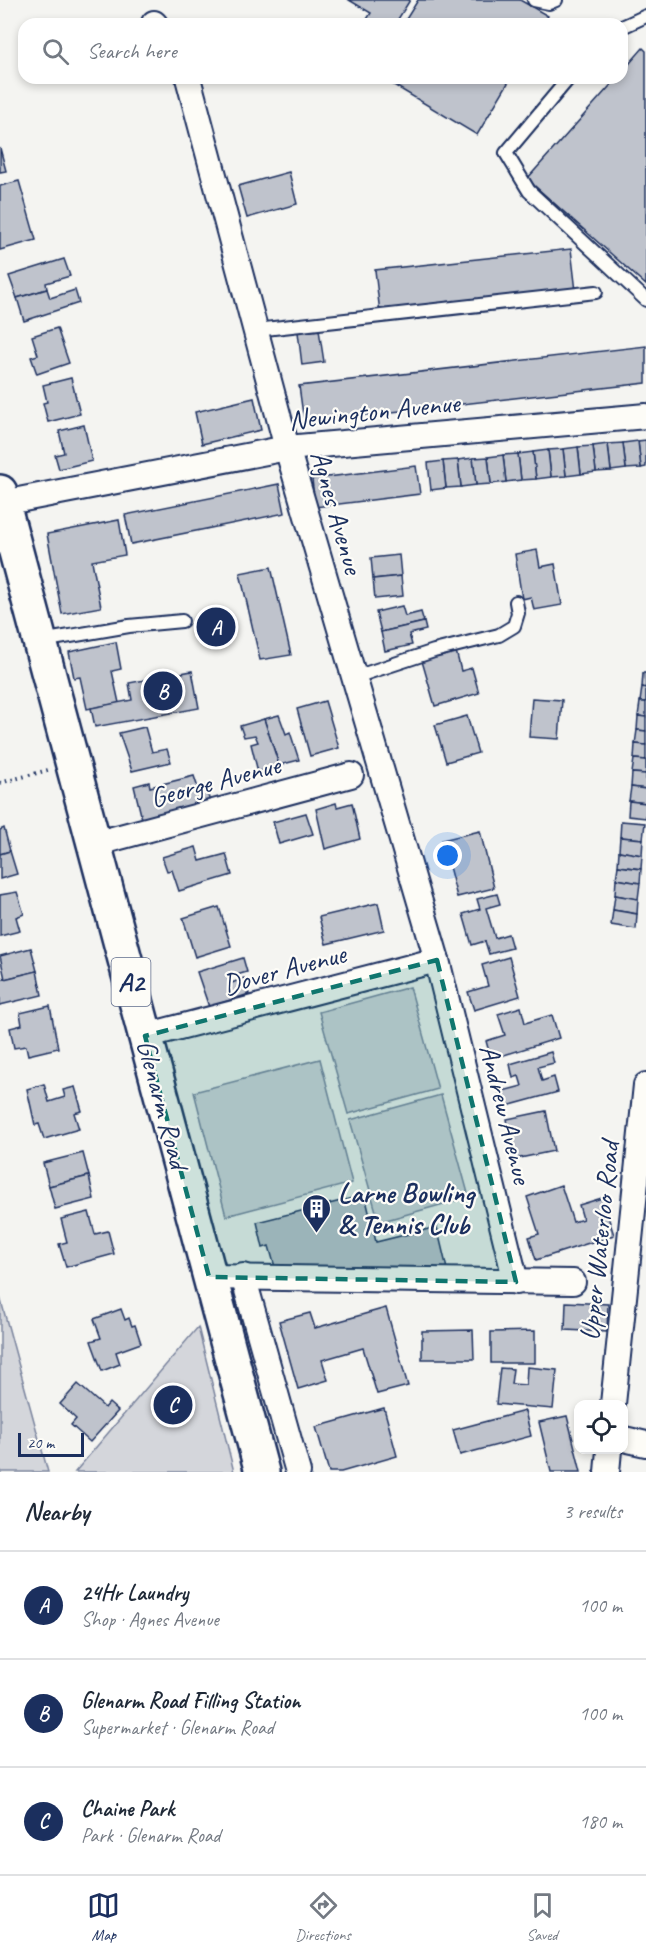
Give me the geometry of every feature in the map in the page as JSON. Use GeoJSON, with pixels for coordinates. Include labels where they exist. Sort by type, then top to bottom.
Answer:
{"type":"FeatureCollection","features":[{"type":"Feature","properties":{"kind":"main road","name":"Glenarm Road"},"geometry":{"type":"LineString","coordinates":[[2,498],[262,1472]]}},
{"type":"Feature","properties":{"kind":"street","name":"Agnes Avenue"},"geometry":{"type":"LineString","coordinates":[[190,84],[287,448],[437,960]]}},
{"type":"Feature","properties":{"kind":"street","name":"Newington Avenue"},"geometry":{"type":"LineString","coordinates":[[2,498],[287,448],[646,416]]}},
{"type":"Feature","properties":{"kind":"street","name":"George Avenue"},"geometry":{"type":"LineString","coordinates":[[94,844],[351,775]]}},
{"type":"Feature","properties":{"kind":"street","name":"Dover Avenue"},"geometry":{"type":"LineString","coordinates":[[146,1036],[437,960]]}},
{"type":"Feature","properties":{"kind":"street","name":"Andrew Avenue"},"geometry":{"type":"LineString","coordinates":[[437,960],[516,1282]]}},
{"type":"Feature","properties":{"kind":"street","name":"Upper Waterloo Road"},"geometry":{"type":"LineString","coordinates":[[613,1400],[646,1084]]}},
{"type":"Feature","properties":{"kind":"street"},"geometry":{"type":"LineString","coordinates":[[243,1276],[298,1472]]}},
{"type":"Feature","properties":{"kind":"street"},"geometry":{"type":"LineString","coordinates":[[209,1277],[573,1282]]}},
{"type":"Feature","properties":{"kind":"street"},"geometry":{"type":"LineString","coordinates":[[628,1440],[646,1444]]}},
{"type":"Feature","properties":{"kind":"street"},"geometry":{"type":"LineString","coordinates":[[606,1472],[608,1454]]}},
{"type":"Feature","properties":{"kind":"lane"},"geometry":{"type":"LineString","coordinates":[[534,0],[549,3],[556,0]]}},
{"type":"Feature","properties":{"kind":"lane"},"geometry":{"type":"LineString","coordinates":[[628,24],[646,16]]}},
{"type":"Feature","properties":{"kind":"lane"},"geometry":{"type":"LineString","coordinates":[[564,84],[506,153],[529,191],[646,300]]}},
{"type":"Feature","properties":{"kind":"lane"},"geometry":{"type":"LineString","coordinates":[[256,330],[596,292]]}},
{"type":"Feature","properties":{"kind":"lane"},"geometry":{"type":"LineString","coordinates":[[355,677],[434,651],[499,635],[514,626],[518,613],[516,602]]}},
{"type":"Feature","properties":{"kind":"lane"},"geometry":{"type":"LineString","coordinates":[[40,641],[129,626],[182,621]]}},
{"type":"Feature","properties":{"kind":"path"},"geometry":{"type":"LineString","coordinates":[[0,783],[72,764]]}},
{"type":"Feature","properties":{"kind":"highlighted area"},"geometry":{"type":"Polygon","coordinates":[[[437,960],[516,1282],[209,1277],[145,1036],[437,960]]]}},
{"type":"Feature","properties":{"kind":"shaded area"},"geometry":{"type":"Polygon","coordinates":[[[410,987],[438,1089],[348,1114],[319,1012],[410,987]]]}},
{"type":"Feature","properties":{"kind":"shaded area"},"geometry":{"type":"Polygon","coordinates":[[[320,1059],[352,1183],[226,1216],[194,1092],[320,1059]]]}},
{"type":"Feature","properties":{"kind":"shaded area"},"geometry":{"type":"Polygon","coordinates":[[[441,1095],[469,1197],[379,1222],[350,1120],[441,1095]]]}},
{"type":"Feature","properties":{"kind":"shaded area"},"geometry":{"type":"Polygon","coordinates":[[[0,1297],[48,1472],[0,1472],[0,1297]]]}},
{"type":"Feature","properties":{"kind":"shaded area"},"geometry":{"type":"Polygon","coordinates":[[[198,1327],[234,1472],[75,1472],[198,1327]]]}},
{"type":"Feature","properties":{"kind":"building"},"geometry":{"type":"Polygon","coordinates":[[[349,0],[410,0],[399,18],[368,18],[371,13],[349,0]]]}},
{"type":"Feature","properties":{"kind":"building"},"geometry":{"type":"Polygon","coordinates":[[[418,0],[520,0],[548,16],[547,18],[407,18],[418,0]]]}},
{"type":"Feature","properties":{"kind":"building"},"geometry":{"type":"Polygon","coordinates":[[[643,48],[646,51],[646,285],[527,179],[612,84],[628,84],[628,65],[643,48]]]}},
{"type":"Feature","properties":{"kind":"building"},"geometry":{"type":"Polygon","coordinates":[[[392,84],[507,84],[477,135],[392,84]]]}},
{"type":"Feature","properties":{"kind":"building"},"geometry":{"type":"Polygon","coordinates":[[[0,148],[6,171],[0,172],[0,148]]]}},
{"type":"Feature","properties":{"kind":"building"},"geometry":{"type":"Polygon","coordinates":[[[289,172],[297,204],[247,218],[238,186],[289,172]]]}},
{"type":"Feature","properties":{"kind":"building"},"geometry":{"type":"Polygon","coordinates":[[[19,181],[36,240],[0,250],[0,186],[19,181]]]}},
{"type":"Feature","properties":{"kind":"building"},"geometry":{"type":"Polygon","coordinates":[[[571,249],[576,291],[380,313],[375,270],[571,249]]]}},
{"type":"Feature","properties":{"kind":"building"},"geometry":{"type":"Polygon","coordinates":[[[64,259],[70,276],[46,283],[47,289],[17,298],[9,276],[64,259]]]}},
{"type":"Feature","properties":{"kind":"building"},"geometry":{"type":"Polygon","coordinates":[[[47,289],[50,298],[75,290],[79,303],[24,321],[17,298],[47,289]]]}},
{"type":"Feature","properties":{"kind":"building"},"geometry":{"type":"Polygon","coordinates":[[[57,328],[69,363],[37,374],[31,357],[38,355],[32,336],[57,328]]]}},
{"type":"Feature","properties":{"kind":"building"},"geometry":{"type":"Polygon","coordinates":[[[319,330],[324,362],[302,365],[298,332],[319,330]]]}},
{"type":"Feature","properties":{"kind":"building"},"geometry":{"type":"Polygon","coordinates":[[[646,346],[646,383],[304,422],[299,386],[646,346]]]}},
{"type":"Feature","properties":{"kind":"building"},"geometry":{"type":"Polygon","coordinates":[[[71,378],[80,414],[48,422],[43,403],[47,402],[43,385],[71,378]]]}},
{"type":"Feature","properties":{"kind":"building"},"geometry":{"type":"Polygon","coordinates":[[[254,398],[261,430],[202,444],[195,412],[254,398]]]}},
{"type":"Feature","properties":{"kind":"building"},"geometry":{"type":"Polygon","coordinates":[[[84,425],[92,461],[59,469],[55,455],[64,453],[59,431],[84,425]]]}},
{"type":"Feature","properties":{"kind":"building"},"geometry":{"type":"Polygon","coordinates":[[[646,440],[646,467],[641,468],[638,441],[646,440]]]}},
{"type":"Feature","properties":{"kind":"building"},"geometry":{"type":"Polygon","coordinates":[[[638,441],[641,468],[626,469],[623,443],[638,441]]]}},
{"type":"Feature","properties":{"kind":"building"},"geometry":{"type":"Polygon","coordinates":[[[623,443],[626,469],[611,471],[608,444],[623,443]]]}},
{"type":"Feature","properties":{"kind":"building"},"geometry":{"type":"Polygon","coordinates":[[[608,444],[611,471],[596,472],[593,446],[608,444]]]}},
{"type":"Feature","properties":{"kind":"building"},"geometry":{"type":"Polygon","coordinates":[[[593,446],[596,472],[581,474],[578,447],[593,446]]]}},
{"type":"Feature","properties":{"kind":"building"},"geometry":{"type":"Polygon","coordinates":[[[578,447],[581,474],[566,476],[563,449],[578,447]]]}},
{"type":"Feature","properties":{"kind":"building"},"geometry":{"type":"Polygon","coordinates":[[[563,449],[566,476],[551,477],[548,450],[563,449]]]}},
{"type":"Feature","properties":{"kind":"building"},"geometry":{"type":"Polygon","coordinates":[[[548,450],[551,477],[536,479],[533,452],[548,450]]]}},
{"type":"Feature","properties":{"kind":"building"},"geometry":{"type":"Polygon","coordinates":[[[533,452],[536,479],[521,480],[518,454],[533,452]]]}},
{"type":"Feature","properties":{"kind":"building"},"geometry":{"type":"Polygon","coordinates":[[[518,454],[521,480],[506,482],[503,455],[518,454]]]}},
{"type":"Feature","properties":{"kind":"building"},"geometry":{"type":"Polygon","coordinates":[[[503,455],[506,482],[491,484],[488,457],[503,455]]]}},
{"type":"Feature","properties":{"kind":"building"},"geometry":{"type":"Polygon","coordinates":[[[488,457],[491,484],[476,485],[473,458],[488,457]]]}},
{"type":"Feature","properties":{"kind":"building"},"geometry":{"type":"Polygon","coordinates":[[[473,458],[476,485],[461,487],[458,460],[473,458]]]}},
{"type":"Feature","properties":{"kind":"building"},"geometry":{"type":"Polygon","coordinates":[[[458,460],[461,487],[446,488],[443,461],[458,460]]]}},
{"type":"Feature","properties":{"kind":"building"},"geometry":{"type":"Polygon","coordinates":[[[443,461],[446,488],[431,490],[428,463],[443,461]]]}},
{"type":"Feature","properties":{"kind":"building"},"geometry":{"type":"Polygon","coordinates":[[[416,466],[420,494],[315,507],[312,479],[416,466]]]}},
{"type":"Feature","properties":{"kind":"building"},"geometry":{"type":"Polygon","coordinates":[[[279,484],[285,513],[131,544],[125,515],[279,484]]]}},
{"type":"Feature","properties":{"kind":"building"},"geometry":{"type":"Polygon","coordinates":[[[119,520],[125,555],[92,561],[101,607],[62,614],[47,534],[119,520]]]}},
{"type":"Feature","properties":{"kind":"building"},"geometry":{"type":"Polygon","coordinates":[[[537,550],[540,567],[555,564],[562,605],[534,610],[531,597],[522,599],[515,554],[537,550]]]}},
{"type":"Feature","properties":{"kind":"building"},"geometry":{"type":"Polygon","coordinates":[[[399,555],[401,576],[373,579],[371,558],[399,555]]]}},
{"type":"Feature","properties":{"kind":"building"},"geometry":{"type":"Polygon","coordinates":[[[271,567],[291,655],[260,660],[240,573],[271,567]]]}},
{"type":"Feature","properties":{"kind":"building"},"geometry":{"type":"Polygon","coordinates":[[[401,576],[403,596],[375,599],[373,579],[401,576]]]}},
{"type":"Feature","properties":{"kind":"building"},"geometry":{"type":"Polygon","coordinates":[[[402,606],[405,616],[421,612],[424,622],[381,632],[376,612],[402,606]]]}},
{"type":"Feature","properties":{"kind":"building"},"geometry":{"type":"Polygon","coordinates":[[[219,619],[222,632],[214,634],[211,621],[219,619]]]}},
{"type":"Feature","properties":{"kind":"building"},"geometry":{"type":"Polygon","coordinates":[[[424,622],[426,630],[409,634],[412,645],[385,651],[381,632],[424,622]]]}},
{"type":"Feature","properties":{"kind":"building"},"geometry":{"type":"Polygon","coordinates":[[[116,642],[121,669],[112,671],[119,703],[87,709],[80,677],[74,678],[69,652],[116,642]]]}},
{"type":"Feature","properties":{"kind":"building"},"geometry":{"type":"Polygon","coordinates":[[[456,651],[461,671],[472,668],[479,693],[435,706],[422,661],[456,651]]]}},
{"type":"Feature","properties":{"kind":"building"},"geometry":{"type":"Polygon","coordinates":[[[192,671],[199,708],[95,727],[91,708],[132,700],[129,683],[192,671]]]}},
{"type":"Feature","properties":{"kind":"building"},"geometry":{"type":"Polygon","coordinates":[[[643,673],[646,673],[646,688],[642,687],[643,673]]]}},
{"type":"Feature","properties":{"kind":"building"},"geometry":{"type":"Polygon","coordinates":[[[642,687],[646,688],[646,702],[640,702],[642,687]]]}},
{"type":"Feature","properties":{"kind":"building"},"geometry":{"type":"Polygon","coordinates":[[[532,698],[562,700],[559,739],[529,737],[532,698]]]}},
{"type":"Feature","properties":{"kind":"building"},"geometry":{"type":"Polygon","coordinates":[[[325,701],[339,748],[310,756],[297,709],[325,701]]]}},
{"type":"Feature","properties":{"kind":"building"},"geometry":{"type":"Polygon","coordinates":[[[640,702],[646,702],[646,717],[638,716],[640,702]]]}},
{"type":"Feature","properties":{"kind":"building"},"geometry":{"type":"Polygon","coordinates":[[[279,715],[286,734],[290,732],[299,760],[279,765],[264,719],[279,715]]]}},
{"type":"Feature","properties":{"kind":"building"},"geometry":{"type":"Polygon","coordinates":[[[467,716],[478,753],[446,762],[435,725],[467,716]]]}},
{"type":"Feature","properties":{"kind":"building"},"geometry":{"type":"Polygon","coordinates":[[[638,716],[646,717],[646,731],[637,730],[638,716]]]}},
{"type":"Feature","properties":{"kind":"building"},"geometry":{"type":"Polygon","coordinates":[[[264,719],[279,765],[258,772],[251,744],[258,742],[255,735],[244,737],[240,726],[264,719]]]}},
{"type":"Feature","properties":{"kind":"building"},"geometry":{"type":"Polygon","coordinates":[[[145,727],[152,752],[167,749],[171,762],[132,771],[119,733],[145,727]]]}},
{"type":"Feature","properties":{"kind":"building"},"geometry":{"type":"Polygon","coordinates":[[[637,730],[646,731],[646,745],[635,744],[637,730]]]}},
{"type":"Feature","properties":{"kind":"building"},"geometry":{"type":"Polygon","coordinates":[[[635,744],[646,745],[646,760],[634,759],[635,744]]]}},
{"type":"Feature","properties":{"kind":"building"},"geometry":{"type":"Polygon","coordinates":[[[634,759],[646,760],[646,774],[632,773],[634,759]]]}},
{"type":"Feature","properties":{"kind":"building"},"geometry":{"type":"Polygon","coordinates":[[[632,773],[646,774],[646,789],[631,787],[632,773]]]}},
{"type":"Feature","properties":{"kind":"building"},"geometry":{"type":"Polygon","coordinates":[[[194,776],[198,788],[205,786],[212,808],[143,823],[134,786],[149,782],[150,787],[194,776]]]}},
{"type":"Feature","properties":{"kind":"building"},"geometry":{"type":"Polygon","coordinates":[[[631,787],[646,789],[646,803],[629,801],[631,787]]]}},
{"type":"Feature","properties":{"kind":"building"},"geometry":{"type":"Polygon","coordinates":[[[629,801],[646,803],[646,818],[628,816],[629,801]]]}},
{"type":"Feature","properties":{"kind":"building"},"geometry":{"type":"Polygon","coordinates":[[[336,803],[337,807],[352,803],[360,839],[325,849],[316,809],[336,803]]]}},
{"type":"Feature","properties":{"kind":"building"},"geometry":{"type":"Polygon","coordinates":[[[306,813],[313,834],[279,844],[273,822],[306,813]]]}},
{"type":"Feature","properties":{"kind":"building"},"geometry":{"type":"Polygon","coordinates":[[[621,821],[645,823],[643,839],[620,837],[621,821]]]}},
{"type":"Feature","properties":{"kind":"building"},"geometry":{"type":"Polygon","coordinates":[[[4,828],[10,851],[0,854],[0,830],[4,828]]]}},
{"type":"Feature","properties":{"kind":"building"},"geometry":{"type":"Polygon","coordinates":[[[480,831],[494,888],[457,897],[442,840],[480,831]]]}},
{"type":"Feature","properties":{"kind":"building"},"geometry":{"type":"Polygon","coordinates":[[[620,837],[643,839],[642,855],[619,851],[620,837]]]}},
{"type":"Feature","properties":{"kind":"building"},"geometry":{"type":"Polygon","coordinates":[[[196,847],[200,861],[226,854],[232,875],[179,891],[172,870],[167,871],[162,857],[196,847]]]}},
{"type":"Feature","properties":{"kind":"building"},"geometry":{"type":"Polygon","coordinates":[[[10,851],[17,874],[0,879],[0,854],[10,851]]]}},
{"type":"Feature","properties":{"kind":"building"},"geometry":{"type":"Polygon","coordinates":[[[619,851],[642,855],[641,869],[618,866],[619,851]]]}},
{"type":"Feature","properties":{"kind":"building"},"geometry":{"type":"Polygon","coordinates":[[[618,866],[641,869],[640,883],[616,879],[618,866]]]}},
{"type":"Feature","properties":{"kind":"building"},"geometry":{"type":"Polygon","coordinates":[[[616,879],[640,883],[638,899],[615,895],[616,879]]]}},
{"type":"Feature","properties":{"kind":"building"},"geometry":{"type":"Polygon","coordinates":[[[17,892],[24,914],[16,917],[20,931],[0,936],[0,895],[17,892]]]}},
{"type":"Feature","properties":{"kind":"building"},"geometry":{"type":"Polygon","coordinates":[[[497,894],[500,904],[486,908],[495,938],[508,934],[512,948],[489,954],[485,941],[472,945],[463,914],[480,909],[477,899],[497,894]]]}},
{"type":"Feature","properties":{"kind":"building"},"geometry":{"type":"Polygon","coordinates":[[[615,895],[638,899],[637,914],[613,910],[615,895]]]}},
{"type":"Feature","properties":{"kind":"building"},"geometry":{"type":"Polygon","coordinates":[[[378,903],[384,930],[326,944],[319,917],[378,903]]]}},
{"type":"Feature","properties":{"kind":"building"},"geometry":{"type":"Polygon","coordinates":[[[219,907],[231,946],[195,957],[183,918],[219,907]]]}},
{"type":"Feature","properties":{"kind":"building"},"geometry":{"type":"Polygon","coordinates":[[[613,910],[637,914],[636,929],[611,925],[613,910]]]}},
{"type":"Feature","properties":{"kind":"building"},"geometry":{"type":"Polygon","coordinates":[[[31,948],[37,971],[5,979],[0,956],[31,948]]]}},
{"type":"Feature","properties":{"kind":"building"},"geometry":{"type":"Polygon","coordinates":[[[509,957],[520,996],[474,1010],[468,992],[488,986],[482,965],[509,957]]]}},
{"type":"Feature","properties":{"kind":"building"},"geometry":{"type":"Polygon","coordinates":[[[243,958],[247,972],[230,977],[232,983],[244,978],[249,994],[209,1007],[197,972],[243,958]]]}},
{"type":"Feature","properties":{"kind":"building"},"geometry":{"type":"Polygon","coordinates":[[[37,971],[42,995],[0,1005],[0,980],[37,971]]]}},
{"type":"Feature","properties":{"kind":"building"},"geometry":{"type":"Polygon","coordinates":[[[50,1006],[58,1048],[28,1055],[26,1046],[14,1048],[10,1028],[22,1025],[20,1013],[50,1006]]]}},
{"type":"Feature","properties":{"kind":"building"},"geometry":{"type":"Polygon","coordinates":[[[521,1007],[525,1023],[552,1015],[559,1038],[491,1059],[486,1041],[505,1035],[498,1014],[521,1007]]]}},
{"type":"Feature","properties":{"kind":"building"},"geometry":{"type":"Polygon","coordinates":[[[551,1052],[554,1063],[538,1067],[542,1081],[554,1077],[558,1092],[503,1107],[499,1092],[522,1086],[519,1076],[513,1078],[510,1064],[551,1052]]]}},
{"type":"Feature","properties":{"kind":"building"},"geometry":{"type":"Polygon","coordinates":[[[44,1084],[49,1102],[65,1097],[63,1090],[75,1087],[82,1111],[74,1113],[79,1129],[44,1139],[39,1124],[35,1125],[27,1089],[44,1084]]]}},
{"type":"Feature","properties":{"kind":"building"},"geometry":{"type":"Polygon","coordinates":[[[546,1111],[554,1151],[515,1159],[507,1119],[546,1111]]]}},
{"type":"Feature","properties":{"kind":"building"},"geometry":{"type":"Polygon","coordinates":[[[83,1153],[89,1176],[49,1186],[43,1163],[83,1153]]]}},
{"type":"Feature","properties":{"kind":"building"},"geometry":{"type":"Polygon","coordinates":[[[89,1176],[94,1199],[55,1209],[49,1186],[89,1176]]]}},
{"type":"Feature","properties":{"kind":"building"},"geometry":{"type":"Polygon","coordinates":[[[561,1185],[573,1222],[583,1219],[579,1205],[602,1198],[614,1235],[536,1260],[529,1237],[539,1234],[527,1197],[561,1185]]]}},
{"type":"Feature","properties":{"kind":"building","name":"Larne Bowling & Tennis Club"},"geometry":{"type":"Polygon","coordinates":[[[365,1195],[376,1242],[437,1227],[447,1269],[275,1267],[269,1246],[263,1248],[257,1222],[365,1195]]]}},
{"type":"Feature","properties":{"kind":"building"},"geometry":{"type":"Polygon","coordinates":[[[89,1212],[95,1234],[108,1231],[114,1254],[66,1267],[59,1244],[67,1242],[61,1219],[89,1212]]]}},
{"type":"Feature","properties":{"kind":"building"},"geometry":{"type":"Polygon","coordinates":[[[566,1302],[608,1304],[607,1332],[565,1330],[566,1302]]]}},
{"type":"Feature","properties":{"kind":"building"},"geometry":{"type":"Polygon","coordinates":[[[386,1308],[408,1386],[377,1394],[363,1348],[322,1360],[328,1380],[298,1389],[279,1321],[310,1313],[315,1328],[386,1308]]]}},
{"type":"Feature","properties":{"kind":"building"},"geometry":{"type":"Polygon","coordinates":[[[121,1309],[125,1320],[129,1318],[132,1326],[135,1325],[141,1343],[116,1352],[120,1364],[102,1371],[91,1341],[101,1338],[94,1319],[121,1309]]]}},
{"type":"Feature","properties":{"kind":"building"},"geometry":{"type":"Polygon","coordinates":[[[473,1330],[474,1359],[422,1359],[422,1331],[473,1330]]]}},
{"type":"Feature","properties":{"kind":"building"},"geometry":{"type":"Polygon","coordinates":[[[535,1331],[535,1363],[491,1363],[491,1332],[535,1331]]]}},
{"type":"Feature","properties":{"kind":"building"},"geometry":{"type":"Polygon","coordinates":[[[527,1367],[557,1370],[553,1409],[496,1404],[500,1368],[513,1369],[511,1384],[526,1385],[527,1367]]]}},
{"type":"Feature","properties":{"kind":"building"},"geometry":{"type":"Polygon","coordinates":[[[78,1384],[105,1408],[109,1403],[118,1411],[90,1442],[71,1425],[76,1419],[60,1404],[78,1384]]]}},
{"type":"Feature","properties":{"kind":"building"},"geometry":{"type":"Polygon","coordinates":[[[384,1408],[397,1456],[341,1472],[329,1472],[316,1427],[384,1408]]]}},
{"type":"Feature","properties":{"kind":"building"},"geometry":{"type":"Polygon","coordinates":[[[525,1411],[531,1436],[460,1455],[453,1430],[525,1411]]]}},
{"type":"Feature","properties":{"kind":"building"},"geometry":{"type":"Polygon","coordinates":[[[567,1416],[574,1444],[574,1454],[576,1454],[581,1472],[551,1472],[539,1422],[567,1416]]]}},
{"type":"Feature","properties":{"kind":"place","name":"24Hr Laundry"},"geometry":{"type":"Point","coordinates":[216,627]}},
{"type":"Feature","properties":{"kind":"place","name":"Glenarm Road Filling Station"},"geometry":{"type":"Point","coordinates":[163,691]}},
{"type":"Feature","properties":{"kind":"place","name":"Larne Bowling & Tennis Club"},"geometry":{"type":"Point","coordinates":[317,1234]}},
{"type":"Feature","properties":{"kind":"place","name":"Chaine Park"},"geometry":{"type":"Point","coordinates":[173,1405]}}]}
